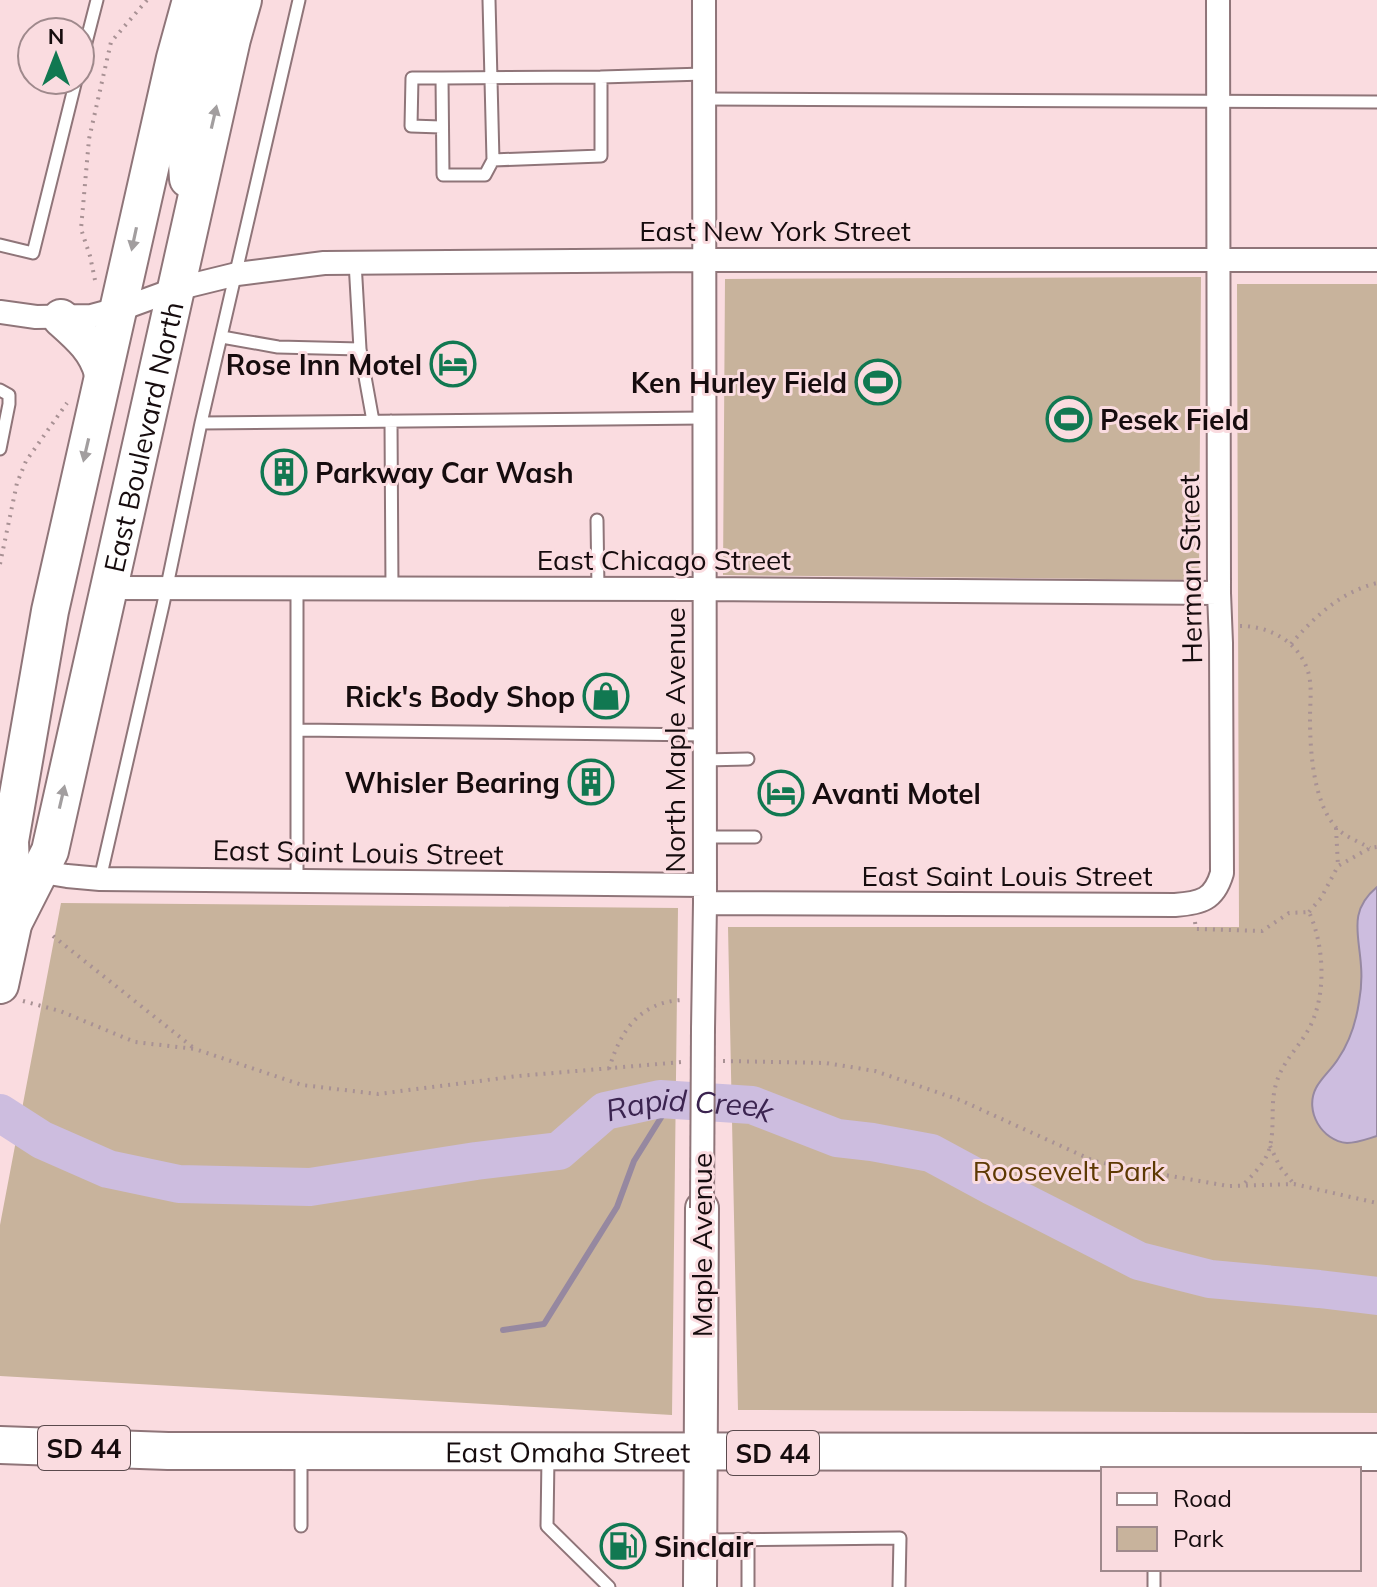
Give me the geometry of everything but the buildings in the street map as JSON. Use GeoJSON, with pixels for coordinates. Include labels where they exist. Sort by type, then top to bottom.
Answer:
{"type":"FeatureCollection","features":[{"type":"Feature","properties":{"kind":"main road","name":"East Boulevard North"},"geometry":{"type":"LineString","coordinates":[[7,955],[25,870],[32,864],[29,828],[43,746],[40,668],[103,374],[107,301],[159,129],[191,0]]}},
{"type":"Feature","properties":{"kind":"main road"},"geometry":{"type":"LineString","coordinates":[[191,220],[184,115],[219,0]]}},
{"type":"Feature","properties":{"kind":"main road","name":"East Boulevard North"},"geometry":{"type":"LineString","coordinates":[[25,870],[50,851],[243,0]]}},
{"type":"Feature","properties":{"kind":"main road"},"geometry":{"type":"LineString","coordinates":[[159,129],[167,216],[154,268],[157,278],[176,289]]}},
{"type":"Feature","properties":{"kind":"main road"},"geometry":{"type":"LineString","coordinates":[[84,698],[86,563],[137,336],[134,325],[107,301]]}},
{"type":"Feature","properties":{"kind":"main road"},"geometry":{"type":"LineString","coordinates":[[61,318],[93,349],[103,374]]}},
{"type":"Feature","properties":{"kind":"main road","name":"East Omaha Street"},"geometry":{"type":"LineString","coordinates":[[0,1445],[168,1451],[1154,1456],[1377,1452]]}},
{"type":"Feature","properties":{"kind":"street","name":"North Maple Avenue"},"geometry":{"type":"LineString","coordinates":[[704,0],[704,894]]}},
{"type":"Feature","properties":{"kind":"street","name":"Herman Street"},"geometry":{"type":"LineString","coordinates":[[1201,899],[1218,886],[1222,873],[1218,0]]}},
{"type":"Feature","properties":{"kind":"street","name":"East New York Street"},"geometry":{"type":"LineString","coordinates":[[0,312],[36,317],[91,316],[107,301],[237,274],[324,263],[1377,260]]}},
{"type":"Feature","properties":{"kind":"street","name":"East Chicago Street"},"geometry":{"type":"LineString","coordinates":[[109,588],[1219,593]]}},
{"type":"Feature","properties":{"kind":"street","name":"East Saint Louis Street"},"geometry":{"type":"LineString","coordinates":[[25,870],[100,879],[297,881],[704,894],[1159,905],[1201,899]]}},
{"type":"Feature","properties":{"kind":"street","name":"Maple Avenue"},"geometry":{"type":"LineString","coordinates":[[700,1587],[704,894]]}},
{"type":"Feature","properties":{"kind":"lane"},"geometry":{"type":"LineString","coordinates":[[100,879],[299,0]]}},
{"type":"Feature","properties":{"kind":"lane"},"geometry":{"type":"LineString","coordinates":[[442,78],[443,175],[485,175],[493,160],[489,0]]}},
{"type":"Feature","properties":{"kind":"lane"},"geometry":{"type":"LineString","coordinates":[[441,127],[411,126],[412,78],[704,74]]}},
{"type":"Feature","properties":{"kind":"lane"},"geometry":{"type":"LineString","coordinates":[[493,160],[601,156],[601,77]]}},
{"type":"Feature","properties":{"kind":"lane"},"geometry":{"type":"LineString","coordinates":[[0,245],[33,253],[72,96]]}},
{"type":"Feature","properties":{"kind":"lane"},"geometry":{"type":"LineString","coordinates":[[704,99],[1377,102]]}},
{"type":"Feature","properties":{"kind":"lane"},"geometry":{"type":"LineString","coordinates":[[355,262],[360,349],[373,421]]}},
{"type":"Feature","properties":{"kind":"lane"},"geometry":{"type":"LineString","coordinates":[[222,337],[278,347],[360,349]]}},
{"type":"Feature","properties":{"kind":"lane"},"geometry":{"type":"LineString","coordinates":[[0,390],[9,395],[0,449]]}},
{"type":"Feature","properties":{"kind":"lane"},"geometry":{"type":"LineString","coordinates":[[201,423],[704,418]]}},
{"type":"Feature","properties":{"kind":"lane"},"geometry":{"type":"LineString","coordinates":[[391,421],[392,589]]}},
{"type":"Feature","properties":{"kind":"lane"},"geometry":{"type":"LineString","coordinates":[[597,520],[598,589]]}},
{"type":"Feature","properties":{"kind":"lane"},"geometry":{"type":"LineString","coordinates":[[297,589],[297,881]]}},
{"type":"Feature","properties":{"kind":"lane"},"geometry":{"type":"LineString","coordinates":[[298,730],[704,735]]}},
{"type":"Feature","properties":{"kind":"lane"},"geometry":{"type":"LineString","coordinates":[[704,760],[748,759]]}},
{"type":"Feature","properties":{"kind":"lane"},"geometry":{"type":"LineString","coordinates":[[704,837],[755,837]]}},
{"type":"Feature","properties":{"kind":"lane"},"geometry":{"type":"LineString","coordinates":[[301,1451],[301,1526]]}},
{"type":"Feature","properties":{"kind":"lane"},"geometry":{"type":"LineString","coordinates":[[548,1452],[547,1526],[609,1587]]}},
{"type":"Feature","properties":{"kind":"lane"},"geometry":{"type":"LineString","coordinates":[[700,1540],[900,1538],[899,1587]]}},
{"type":"Feature","properties":{"kind":"lane"},"geometry":{"type":"LineString","coordinates":[[748,1539],[748,1587]]}},
{"type":"Feature","properties":{"kind":"path"},"geometry":{"type":"LineString","coordinates":[[107,301],[95,278],[81,229],[89,139],[111,42],[147,0]]}},
{"type":"Feature","properties":{"kind":"path"},"geometry":{"type":"LineString","coordinates":[[0,564],[17,483],[26,461],[70,397]]}},
{"type":"Feature","properties":{"kind":"path"},"geometry":{"type":"LineString","coordinates":[[1291,644],[1337,600],[1377,583]]}},
{"type":"Feature","properties":{"kind":"path"},"geometry":{"type":"LineString","coordinates":[[1221,625],[1266,629],[1291,644],[1302,658],[1309,675],[1310,733],[1317,784],[1322,804],[1336,828],[1338,866]]}},
{"type":"Feature","properties":{"kind":"path"},"geometry":{"type":"LineString","coordinates":[[1336,828],[1370,848]]}},
{"type":"Feature","properties":{"kind":"path"},"geometry":{"type":"LineString","coordinates":[[1201,899],[1196,929],[1262,931],[1289,913],[1309,912],[1321,898],[1338,866],[1377,847]]}},
{"type":"Feature","properties":{"kind":"path"},"geometry":{"type":"LineString","coordinates":[[1242,1186],[1259,1167],[1270,1146],[1272,1101],[1278,1077],[1318,1010],[1321,959],[1309,912]]}},
{"type":"Feature","properties":{"kind":"path"},"geometry":{"type":"LineString","coordinates":[[53,936],[195,1049]]}},
{"type":"Feature","properties":{"kind":"path"},"geometry":{"type":"LineString","coordinates":[[609,1069],[616,1047],[641,1015],[659,1003],[682,1000]]}},
{"type":"Feature","properties":{"kind":"path"},"geometry":{"type":"LineString","coordinates":[[1270,1146],[1280,1167],[1294,1184]]}},
{"type":"Feature","properties":{"kind":"green space"},"geometry":{"type":"Polygon","coordinates":[[[1201,277],[1199,580],[723,575],[725,279],[1201,277]]]}},
{"type":"Feature","properties":{"kind":"green space","name":"Roosevelt Park"},"geometry":{"type":"Polygon","coordinates":[[[1237,284],[1377,284],[1377,1413],[738,1410],[728,927],[1239,927],[1237,284]]]}},
{"type":"Feature","properties":{"kind":"green space"},"geometry":{"type":"Polygon","coordinates":[[[61,903],[678,908],[672,1415],[0,1376],[0,1225],[61,903]]]}},
{"type":"Feature","properties":{"kind":"shaded area"},"geometry":{"type":"Polygon","coordinates":[[[1377,887],[1377,1136],[1347,1143],[1323,1131],[1314,1115],[1313,1097],[1318,1084],[1342,1053],[1354,1025],[1361,980],[1357,924],[1362,905],[1377,887]]]}},
{"type":"Feature","properties":{"kind":"waterway","name":"Rapid Creek"},"geometry":{"type":"LineString","coordinates":[[0,1113],[42,1140],[108,1169],[179,1184],[310,1187],[559,1151],[605,1111],[660,1099],[752,1105],[837,1138],[931,1153],[1139,1261],[1210,1279],[1377,1296]]}},
{"type":"Feature","properties":{"kind":"waterway"},"geometry":{"type":"LineString","coordinates":[[503,1330],[544,1324],[617,1207],[634,1161],[672,1100]]}},
{"type":"Feature","properties":{"kind":"place","name":"Rose Inn Motel"},"geometry":{"type":"Point","coordinates":[453,364]}},
{"type":"Feature","properties":{"kind":"place","name":"Ken Hurley Field"},"geometry":{"type":"Point","coordinates":[878,382]}},
{"type":"Feature","properties":{"kind":"place","name":"Pesek Field"},"geometry":{"type":"Point","coordinates":[1069,419]}},
{"type":"Feature","properties":{"kind":"place","name":"Parkway Car Wash"},"geometry":{"type":"Point","coordinates":[284,472]}},
{"type":"Feature","properties":{"kind":"place","name":"Rick's Body Shop"},"geometry":{"type":"Point","coordinates":[606,696]}},
{"type":"Feature","properties":{"kind":"place","name":"Whisler Bearing"},"geometry":{"type":"Point","coordinates":[591,782]}},
{"type":"Feature","properties":{"kind":"place","name":"Avanti Motel"},"geometry":{"type":"Point","coordinates":[781,793]}},
{"type":"Feature","properties":{"kind":"place","name":"Sinclair"},"geometry":{"type":"Point","coordinates":[623,1546]}}]}
